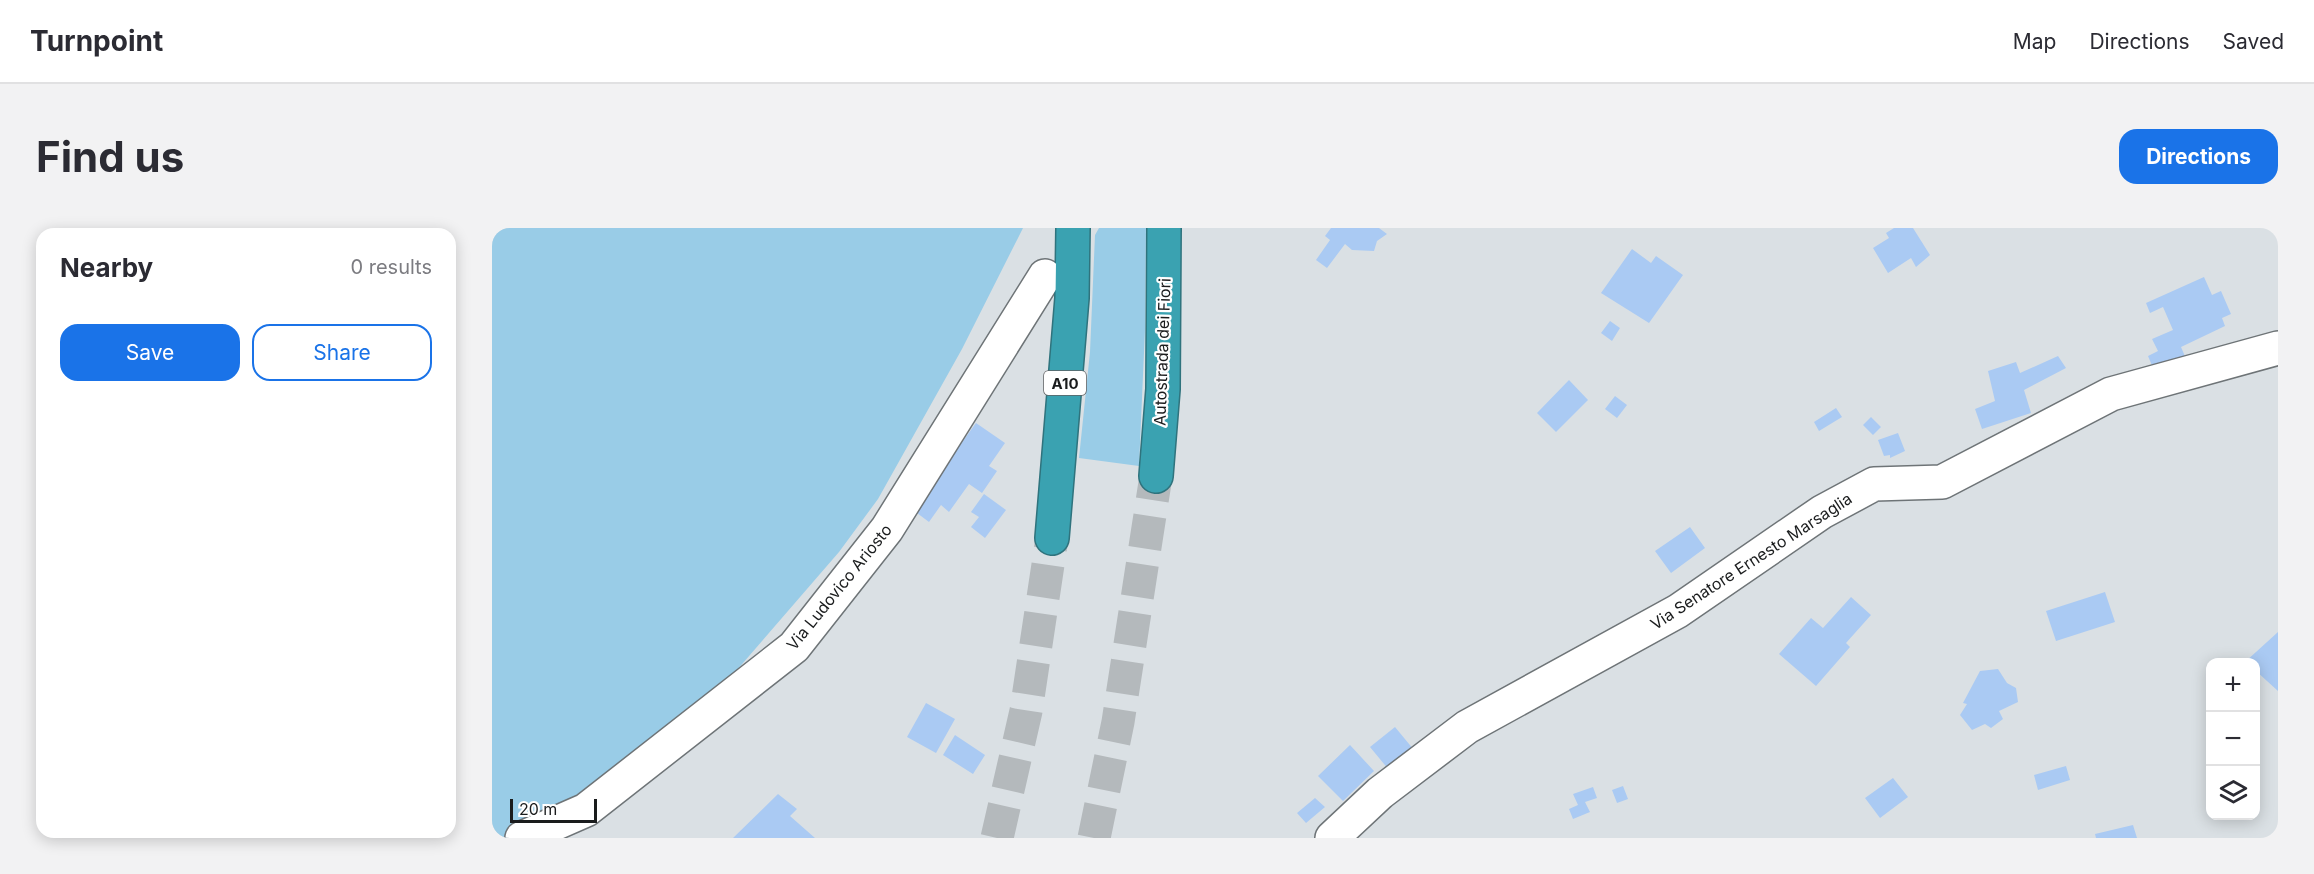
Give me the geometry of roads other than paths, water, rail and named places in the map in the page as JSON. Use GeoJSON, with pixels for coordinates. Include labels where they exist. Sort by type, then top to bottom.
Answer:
{"type":"FeatureCollection","features":[{"type":"Feature","properties":{"kind":"highway","name":"A10"},"geometry":{"type":"LineString","coordinates":[[1052,538],[1072,298],[1073,228]]}},
{"type":"Feature","properties":{"kind":"highway","name":"Autostrada dei Fiori"},"geometry":{"type":"LineString","coordinates":[[1155,476],[1163,389],[1164,228]]}},
{"type":"Feature","properties":{"kind":"street","name":"Via Ludovico Ariosto"},"geometry":{"type":"LineString","coordinates":[[522,838],[586,810],[794,647],[887,529],[1045,276]]}},
{"type":"Feature","properties":{"kind":"street","name":"Via Senatore Ernesto Marsaglia"},"geometry":{"type":"LineString","coordinates":[[1332,838],[1380,794],[1467,727],[1678,611],[1822,512],[1874,484],[1942,482],[2111,394],[2278,348]]}},
{"type":"Feature","properties":{"kind":"tunnel"},"geometry":{"type":"LineString","coordinates":[[1094,838],[1118,722],[1156,476]]}},
{"type":"Feature","properties":{"kind":"tunnel"},"geometry":{"type":"LineString","coordinates":[[997,838],[1026,711],[1052,538]]}}]}
